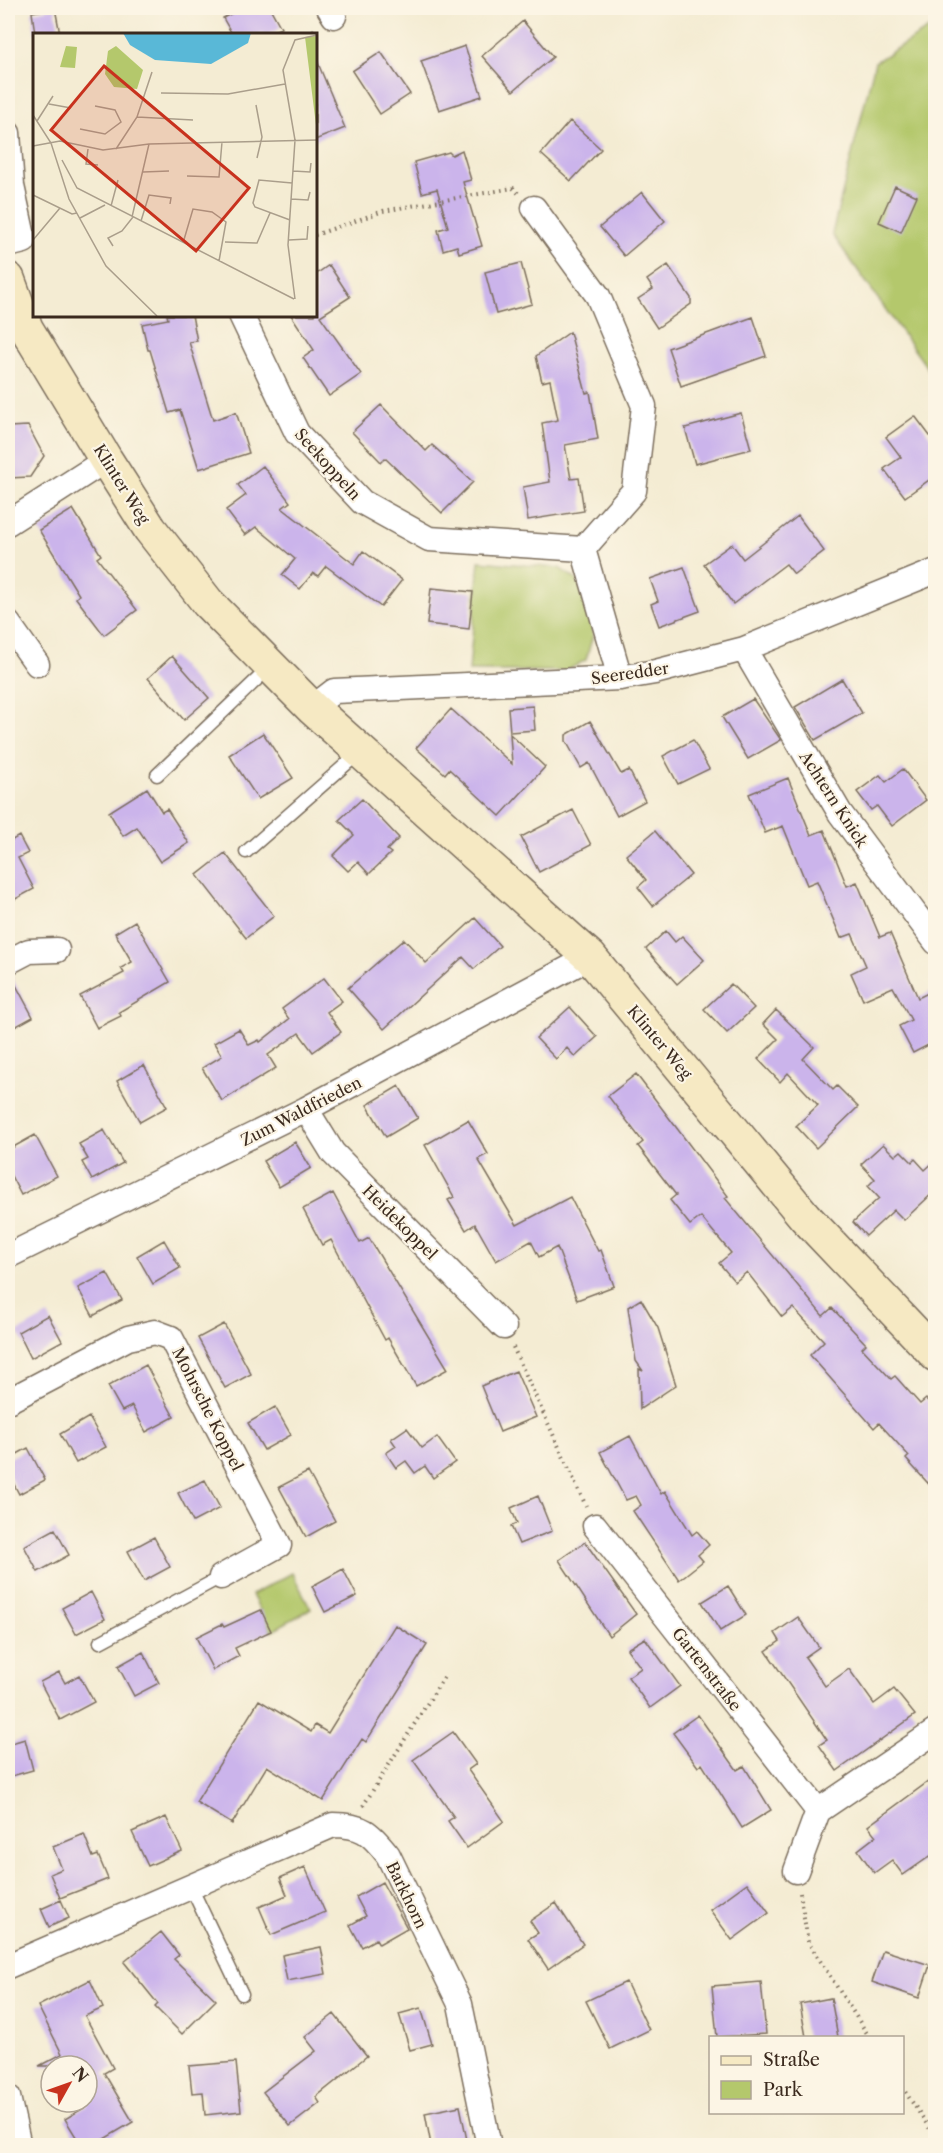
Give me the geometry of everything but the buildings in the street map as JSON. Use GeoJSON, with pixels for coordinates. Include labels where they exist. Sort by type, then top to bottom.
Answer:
{"type":"FeatureCollection","features":[{"type":"Feature","properties":{"kind":"street"},"geometry":{"type":"LineString","coordinates":[[8,133],[10,186],[24,241],[8,245]]}},
{"type":"Feature","properties":{"kind":"street"},"geometry":{"type":"LineString","coordinates":[[534,208],[598,296],[644,406],[634,491],[583,549],[620,678]]}},
{"type":"Feature","properties":{"kind":"street","name":"Klinter Weg"},"geometry":{"type":"LineString","coordinates":[[8,279],[26,328],[106,460],[150,529],[208,603],[312,708],[590,957],[805,1217],[936,1355]]}},
{"type":"Feature","properties":{"kind":"street","name":"Seekoppeln"},"geometry":{"type":"LineString","coordinates":[[242,316],[297,433],[362,502],[429,539],[583,549]]}},
{"type":"Feature","properties":{"kind":"street"},"geometry":{"type":"LineString","coordinates":[[8,523],[106,460]]}},
{"type":"Feature","properties":{"kind":"street","name":"Seeredder"},"geometry":{"type":"LineString","coordinates":[[312,708],[334,691],[620,678],[744,649],[936,571]]}},
{"type":"Feature","properties":{"kind":"street"},"geometry":{"type":"LineString","coordinates":[[8,623],[37,664]]}},
{"type":"Feature","properties":{"kind":"street","name":"Achtern Knick"},"geometry":{"type":"LineString","coordinates":[[744,649],[840,813],[936,942]]}},
{"type":"Feature","properties":{"kind":"street"},"geometry":{"type":"LineString","coordinates":[[8,962],[29,951],[57,950]]}},
{"type":"Feature","properties":{"kind":"street","name":"Zum Waldfrieden"},"geometry":{"type":"LineString","coordinates":[[8,1256],[306,1109],[590,957]]}},
{"type":"Feature","properties":{"kind":"street","name":"Heidekoppel"},"geometry":{"type":"LineString","coordinates":[[306,1109],[333,1153],[504,1327]]}},
{"type":"Feature","properties":{"kind":"street","name":"Mohrsche Koppel"},"geometry":{"type":"LineString","coordinates":[[8,1401],[128,1338],[155,1332],[171,1338],[279,1545],[221,1577]]}},
{"type":"Feature","properties":{"kind":"street","name":"Gartenstraße"},"geometry":{"type":"LineString","coordinates":[[595,1526],[818,1812]]}},
{"type":"Feature","properties":{"kind":"street"},"geometry":{"type":"LineString","coordinates":[[796,1871],[818,1812],[936,1731]]}},
{"type":"Feature","properties":{"kind":"street"},"geometry":{"type":"LineString","coordinates":[[8,1966],[333,1824],[351,1824]]}},
{"type":"Feature","properties":{"kind":"street","name":"Barkhorn"},"geometry":{"type":"LineString","coordinates":[[351,1824],[372,1834],[387,1855],[460,2004],[489,2145]]}},
{"type":"Feature","properties":{"kind":"street"},"geometry":{"type":"LineString","coordinates":[[8,2097],[19,2145]]}},
{"type":"Feature","properties":{"kind":"lane"},"geometry":{"type":"LineString","coordinates":[[157,775],[271,666]]}},
{"type":"Feature","properties":{"kind":"lane"},"geometry":{"type":"LineString","coordinates":[[246,852],[361,751]]}},
{"type":"Feature","properties":{"kind":"lane"},"geometry":{"type":"LineString","coordinates":[[100,1642],[221,1577]]}},
{"type":"Feature","properties":{"kind":"lane"},"geometry":{"type":"LineString","coordinates":[[191,1887],[242,1994]]}},
{"type":"Feature","properties":{"kind":"path"},"geometry":{"type":"LineString","coordinates":[[316,235],[383,211],[513,188],[534,208]]}},
{"type":"Feature","properties":{"kind":"path"},"geometry":{"type":"LineString","coordinates":[[504,1327],[595,1526]]}},
{"type":"Feature","properties":{"kind":"path"},"geometry":{"type":"LineString","coordinates":[[351,1824],[444,1677]]}},
{"type":"Feature","properties":{"kind":"path"},"geometry":{"type":"LineString","coordinates":[[796,1871],[808,1942],[869,2036]]}},
{"type":"Feature","properties":{"kind":"path"},"geometry":{"type":"LineString","coordinates":[[904,2089],[936,2138]]}},
{"type":"Feature","properties":{"kind":"green space"},"geometry":{"type":"Polygon","coordinates":[[[935,25],[935,379],[832,234],[875,62],[935,25]]]}},
{"type":"Feature","properties":{"kind":"green space"},"geometry":{"type":"Polygon","coordinates":[[[479,561],[559,568],[577,580],[591,607],[593,635],[586,660],[566,671],[469,671],[479,561]]]}},
{"type":"Feature","properties":{"kind":"green space"},"geometry":{"type":"Polygon","coordinates":[[[292,1573],[311,1609],[271,1631],[252,1595],[292,1573]]]}}]}
